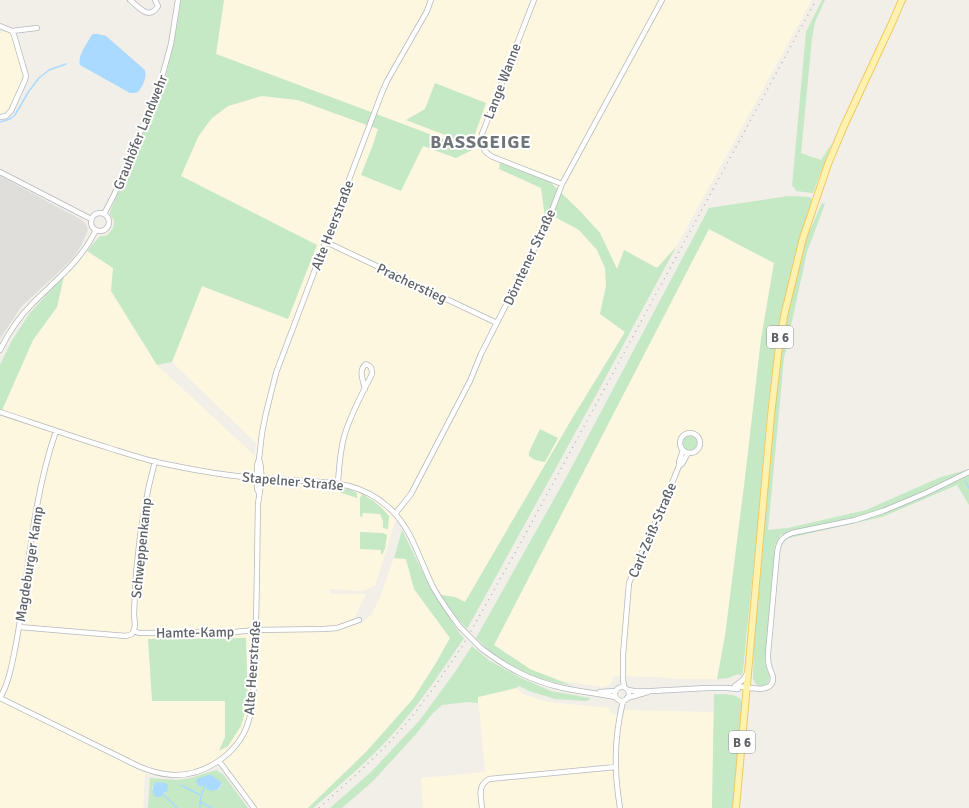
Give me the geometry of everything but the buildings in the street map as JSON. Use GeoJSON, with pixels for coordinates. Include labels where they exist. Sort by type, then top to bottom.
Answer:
{"type":"FeatureCollection","features":[{"type":"Feature","properties":{"kind":"main road","name":"B 6"},"geometry":{"type":"LineString","coordinates":[[736,808],[774,384],[779,346],[790,287],[805,232],[828,164],[902,0]]}},
{"type":"Feature","properties":{"kind":"street"},"geometry":{"type":"LineString","coordinates":[[130,0],[146,12],[151,13],[158,6],[155,0]]}},
{"type":"Feature","properties":{"kind":"street","name":"Grauhöfer Landwehr"},"geometry":{"type":"LineString","coordinates":[[104,214],[114,195],[160,88],[171,44],[178,0]]}},
{"type":"Feature","properties":{"kind":"street","name":"Alte Heerstraße"},"geometry":{"type":"LineString","coordinates":[[0,698],[138,766],[154,772],[174,775],[204,769],[219,761],[238,744],[249,718],[253,696],[259,492],[261,489],[259,478],[261,465],[259,459],[262,432],[276,373],[381,95],[387,81],[427,11],[431,0]]}},
{"type":"Feature","properties":{"kind":"street","name":"Lange Wanne"},"geometry":{"type":"LineString","coordinates":[[534,0],[482,134],[482,145],[485,152],[493,157],[562,184]]}},
{"type":"Feature","properties":{"kind":"street","name":"Dörntener Straße"},"geometry":{"type":"LineString","coordinates":[[395,514],[411,494],[470,381],[479,358],[548,221],[562,184],[662,0]]}},
{"type":"Feature","properties":{"kind":"street"},"geometry":{"type":"LineString","coordinates":[[0,26],[12,31],[37,28]]}},
{"type":"Feature","properties":{"kind":"street"},"geometry":{"type":"LineString","coordinates":[[0,117],[6,116],[11,111],[26,76],[12,31]]}},
{"type":"Feature","properties":{"kind":"street"},"geometry":{"type":"LineString","coordinates":[[0,172],[92,219]]}},
{"type":"Feature","properties":{"kind":"street"},"geometry":{"type":"LineString","coordinates":[[99,213],[104,214],[108,219],[109,225],[103,231],[96,230],[91,224],[94,215],[99,213]]}},
{"type":"Feature","properties":{"kind":"street"},"geometry":{"type":"LineString","coordinates":[[0,350],[12,329],[30,306],[72,265],[88,245],[96,230]]}},
{"type":"Feature","properties":{"kind":"street","name":"Pracherstieg"},"geometry":{"type":"LineString","coordinates":[[326,242],[497,323]]}},
{"type":"Feature","properties":{"kind":"street"},"geometry":{"type":"LineString","coordinates":[[338,483],[340,453],[344,436],[352,415],[365,389],[372,374],[372,369],[366,364],[362,367],[361,371],[365,389]]}},
{"type":"Feature","properties":{"kind":"street","name":"Stapelner Straße"},"geometry":{"type":"LineString","coordinates":[[0,412],[99,445],[155,461],[196,470],[259,478],[338,483],[361,490],[378,499],[395,514],[407,530],[433,587],[443,604],[460,627],[481,648],[511,669],[527,677],[562,688],[596,693],[621,699],[652,691]]}},
{"type":"Feature","properties":{"kind":"street","name":"Magdeburger Kamp"},"geometry":{"type":"LineString","coordinates":[[0,698],[10,673],[19,627],[43,477],[56,431]]}},
{"type":"Feature","properties":{"kind":"street","name":"Carl-Zeiß-Straße"},"geometry":{"type":"LineString","coordinates":[[624,688],[623,648],[629,583],[686,452]]}},
{"type":"Feature","properties":{"kind":"street","name":"Schweppenkamp"},"geometry":{"type":"LineString","coordinates":[[133,633],[135,628],[134,615],[136,564],[146,497],[155,461]]}},
{"type":"Feature","properties":{"kind":"street"},"geometry":{"type":"LineString","coordinates":[[727,688],[740,686],[746,688],[765,689],[770,686],[773,681],[768,664],[768,654],[778,548],[779,543],[786,536],[792,533],[855,520],[883,511],[926,493],[969,472]]}},
{"type":"Feature","properties":{"kind":"street","name":"Hamte-Kamp"},"geometry":{"type":"LineString","coordinates":[[19,627],[126,636],[133,633],[234,632],[337,628],[360,620]]}},
{"type":"Feature","properties":{"kind":"street"},"geometry":{"type":"LineString","coordinates":[[734,686],[744,679],[748,670]]}},
{"type":"Feature","properties":{"kind":"street"},"geometry":{"type":"LineString","coordinates":[[621,699],[629,694],[624,688]]}},
{"type":"Feature","properties":{"kind":"street","name":"Stapelner Straße"},"geometry":{"type":"LineString","coordinates":[[596,693],[624,688],[634,691],[746,688]]}},
{"type":"Feature","properties":{"kind":"street"},"geometry":{"type":"LineString","coordinates":[[615,690],[621,699],[616,767],[620,808]]}},
{"type":"Feature","properties":{"kind":"street"},"geometry":{"type":"LineString","coordinates":[[219,761],[254,808]]}},
{"type":"Feature","properties":{"kind":"street"},"geometry":{"type":"LineString","coordinates":[[482,808],[480,789],[484,782],[489,779],[616,767]]}},
{"type":"Feature","properties":{"kind":"shaded area"},"geometry":{"type":"Polygon","coordinates":[[[224,0],[812,0],[676,247],[657,268],[624,250],[617,269],[600,233],[550,182],[500,163],[499,169],[541,188],[555,217],[579,230],[597,250],[605,268],[606,286],[600,314],[625,332],[573,417],[465,602],[455,597],[441,595],[413,535],[401,517],[395,522],[375,586],[362,591],[329,589],[331,594],[366,594],[355,617],[361,624],[371,615],[379,600],[394,558],[406,559],[414,589],[450,638],[413,699],[366,752],[308,808],[256,808],[223,763],[186,777],[145,774],[143,808],[0,808],[0,417],[33,340],[57,307],[64,276],[75,267],[87,251],[113,268],[157,365],[255,456],[256,443],[172,362],[202,286],[288,319],[316,245],[181,176],[198,137],[211,119],[228,106],[262,96],[298,100],[378,129],[374,142],[416,158],[423,146],[456,158],[472,150],[216,54],[224,0]]]}},
{"type":"Feature","properties":{"kind":"shaded area"},"geometry":{"type":"Polygon","coordinates":[[[6,31],[10,32],[12,36],[24,78],[9,110],[0,115],[0,33],[6,31]]]}},
{"type":"Feature","properties":{"kind":"shaded area"},"geometry":{"type":"Polygon","coordinates":[[[0,176],[82,220],[86,224],[88,230],[81,246],[72,259],[21,307],[0,339],[0,176]]]}},
{"type":"Feature","properties":{"kind":"shaded area"},"geometry":{"type":"Polygon","coordinates":[[[708,229],[774,263],[761,339],[725,636],[717,679],[613,676],[611,684],[603,687],[557,680],[530,669],[494,645],[708,229]]]}},
{"type":"Feature","properties":{"kind":"shaded area"},"geometry":{"type":"Polygon","coordinates":[[[516,688],[523,694],[548,702],[609,708],[612,714],[624,715],[625,710],[714,712],[712,808],[423,808],[421,778],[485,772],[478,697],[516,688]]]}},
{"type":"Feature","properties":{"kind":"green space"},"geometry":{"type":"Polygon","coordinates":[[[181,0],[224,0],[216,54],[472,150],[456,158],[423,146],[401,191],[361,175],[378,129],[298,100],[262,96],[228,106],[211,119],[198,137],[181,176],[317,245],[288,319],[202,286],[172,362],[157,365],[111,291],[113,268],[87,251],[100,236],[106,236],[109,234],[114,226],[114,220],[110,215],[110,212],[164,85],[181,0]]]}},
{"type":"Feature","properties":{"kind":"green space"},"geometry":{"type":"Polygon","coordinates":[[[822,0],[825,0],[815,22],[812,38],[801,153],[821,160],[832,143],[813,193],[796,191],[792,186],[806,32],[822,0]]]}},
{"type":"Feature","properties":{"kind":"green space"},"geometry":{"type":"Polygon","coordinates":[[[435,83],[486,103],[471,145],[406,120],[425,109],[435,83]]]}},
{"type":"Feature","properties":{"kind":"green space"},"geometry":{"type":"Polygon","coordinates":[[[500,163],[550,182],[600,233],[617,269],[624,250],[657,268],[676,247],[467,629],[450,610],[441,595],[455,597],[465,602],[573,417],[625,332],[600,314],[606,286],[605,268],[597,250],[579,230],[555,217],[545,218],[541,188],[499,169],[500,163]]]}},
{"type":"Feature","properties":{"kind":"green space"},"geometry":{"type":"Polygon","coordinates":[[[788,196],[810,197],[812,200],[791,272],[776,345],[767,415],[743,671],[741,676],[739,674],[728,678],[717,679],[725,636],[761,339],[774,263],[709,229],[494,645],[530,669],[573,686],[538,678],[513,667],[476,638],[567,476],[709,208],[788,196]]]}},
{"type":"Feature","properties":{"kind":"green space"},"geometry":{"type":"Polygon","coordinates":[[[822,203],[825,204],[807,252],[784,358],[768,530],[788,528],[866,510],[941,477],[969,469],[969,505],[957,485],[882,517],[789,538],[781,534],[775,545],[765,663],[770,678],[767,684],[760,686],[755,683],[753,678],[754,642],[768,471],[781,346],[793,288],[806,239],[822,203]]]}},
{"type":"Feature","properties":{"kind":"green space"},"geometry":{"type":"Polygon","coordinates":[[[64,276],[57,307],[33,340],[0,416],[0,365],[11,342],[29,314],[64,276]]]}},
{"type":"Feature","properties":{"kind":"green space"},"geometry":{"type":"Polygon","coordinates":[[[540,429],[558,438],[545,462],[535,460],[529,456],[529,452],[540,429]]]}},
{"type":"Feature","properties":{"kind":"green space"},"geometry":{"type":"Polygon","coordinates":[[[687,436],[693,436],[697,440],[697,446],[693,450],[687,450],[683,446],[683,440],[687,436]]]}},
{"type":"Feature","properties":{"kind":"green space"},"geometry":{"type":"Polygon","coordinates":[[[340,487],[357,493],[357,498],[339,492],[340,487]]]}},
{"type":"Feature","properties":{"kind":"green space"},"geometry":{"type":"Polygon","coordinates":[[[362,494],[377,504],[389,516],[388,529],[383,528],[383,521],[380,514],[363,513],[362,517],[360,516],[360,498],[362,494]]]}},
{"type":"Feature","properties":{"kind":"green space"},"geometry":{"type":"Polygon","coordinates":[[[402,530],[429,585],[464,638],[424,696],[387,740],[324,799],[313,808],[308,808],[366,752],[413,699],[450,638],[414,589],[406,559],[394,558],[402,530]]]}},
{"type":"Feature","properties":{"kind":"green space"},"geometry":{"type":"Polygon","coordinates":[[[360,532],[383,533],[387,535],[385,549],[381,555],[381,550],[360,549],[360,532]]]}},
{"type":"Feature","properties":{"kind":"green space"},"geometry":{"type":"Polygon","coordinates":[[[246,638],[248,702],[241,726],[228,746],[219,751],[225,737],[225,701],[152,701],[148,639],[246,638]]]}},
{"type":"Feature","properties":{"kind":"green space"},"geometry":{"type":"Polygon","coordinates":[[[472,646],[490,661],[521,678],[551,691],[590,698],[586,701],[555,699],[529,691],[519,686],[478,697],[478,703],[467,702],[442,705],[433,713],[373,781],[342,808],[330,808],[371,772],[420,720],[472,646]]]}},
{"type":"Feature","properties":{"kind":"green space"},"geometry":{"type":"Polygon","coordinates":[[[714,694],[734,695],[742,702],[733,808],[712,808],[714,694]]]}},
{"type":"Feature","properties":{"kind":"green space"},"geometry":{"type":"Polygon","coordinates":[[[216,770],[223,774],[248,808],[148,808],[150,778],[177,780],[190,778],[216,770]],[[156,782],[152,788],[154,795],[162,796],[167,791],[167,784],[156,782]],[[222,784],[202,785],[211,790],[218,790],[222,784]]]}},
{"type":"Feature","properties":{"kind":"water"},"geometry":{"type":"Polygon","coordinates":[[[93,34],[106,36],[145,70],[144,81],[138,92],[130,93],[80,65],[79,61],[81,54],[93,34]]]}},
{"type":"Feature","properties":{"kind":"water"},"geometry":{"type":"Polygon","coordinates":[[[211,775],[221,782],[221,786],[217,790],[213,791],[206,789],[206,787],[202,785],[201,787],[198,785],[196,781],[197,779],[211,775]]]}},
{"type":"Feature","properties":{"kind":"water"},"geometry":{"type":"Polygon","coordinates":[[[156,782],[165,783],[168,785],[167,791],[162,795],[163,796],[156,797],[153,793],[153,787],[156,782]]]}},
{"type":"Feature","properties":{"kind":"waterway"},"geometry":{"type":"LineString","coordinates":[[0,122],[10,119],[15,115],[29,91],[39,78],[49,70],[66,64]]}},
{"type":"Feature","properties":{"kind":"waterway"},"geometry":{"type":"LineString","coordinates":[[965,481],[969,488]]}},
{"type":"Feature","properties":{"kind":"waterway"},"geometry":{"type":"LineString","coordinates":[[181,785],[200,795]]}},
{"type":"Feature","properties":{"kind":"waterway"},"geometry":{"type":"LineString","coordinates":[[200,808],[200,799],[205,785]]}},
{"type":"Feature","properties":{"kind":"waterway"},"geometry":{"type":"LineString","coordinates":[[162,793],[177,808]]}},
{"type":"Feature","properties":{"kind":"waterway"},"geometry":{"type":"LineString","coordinates":[[200,802],[212,808]]}},
{"type":"Feature","properties":{"kind":"railway"},"geometry":{"type":"LineString","coordinates":[[319,808],[386,746],[410,719],[463,645],[520,544],[816,0]]}},
{"type":"Feature","properties":{"kind":"district","name":"BASSGEIGE"},"geometry":{"type":"Point","coordinates":[481,142]}}]}
